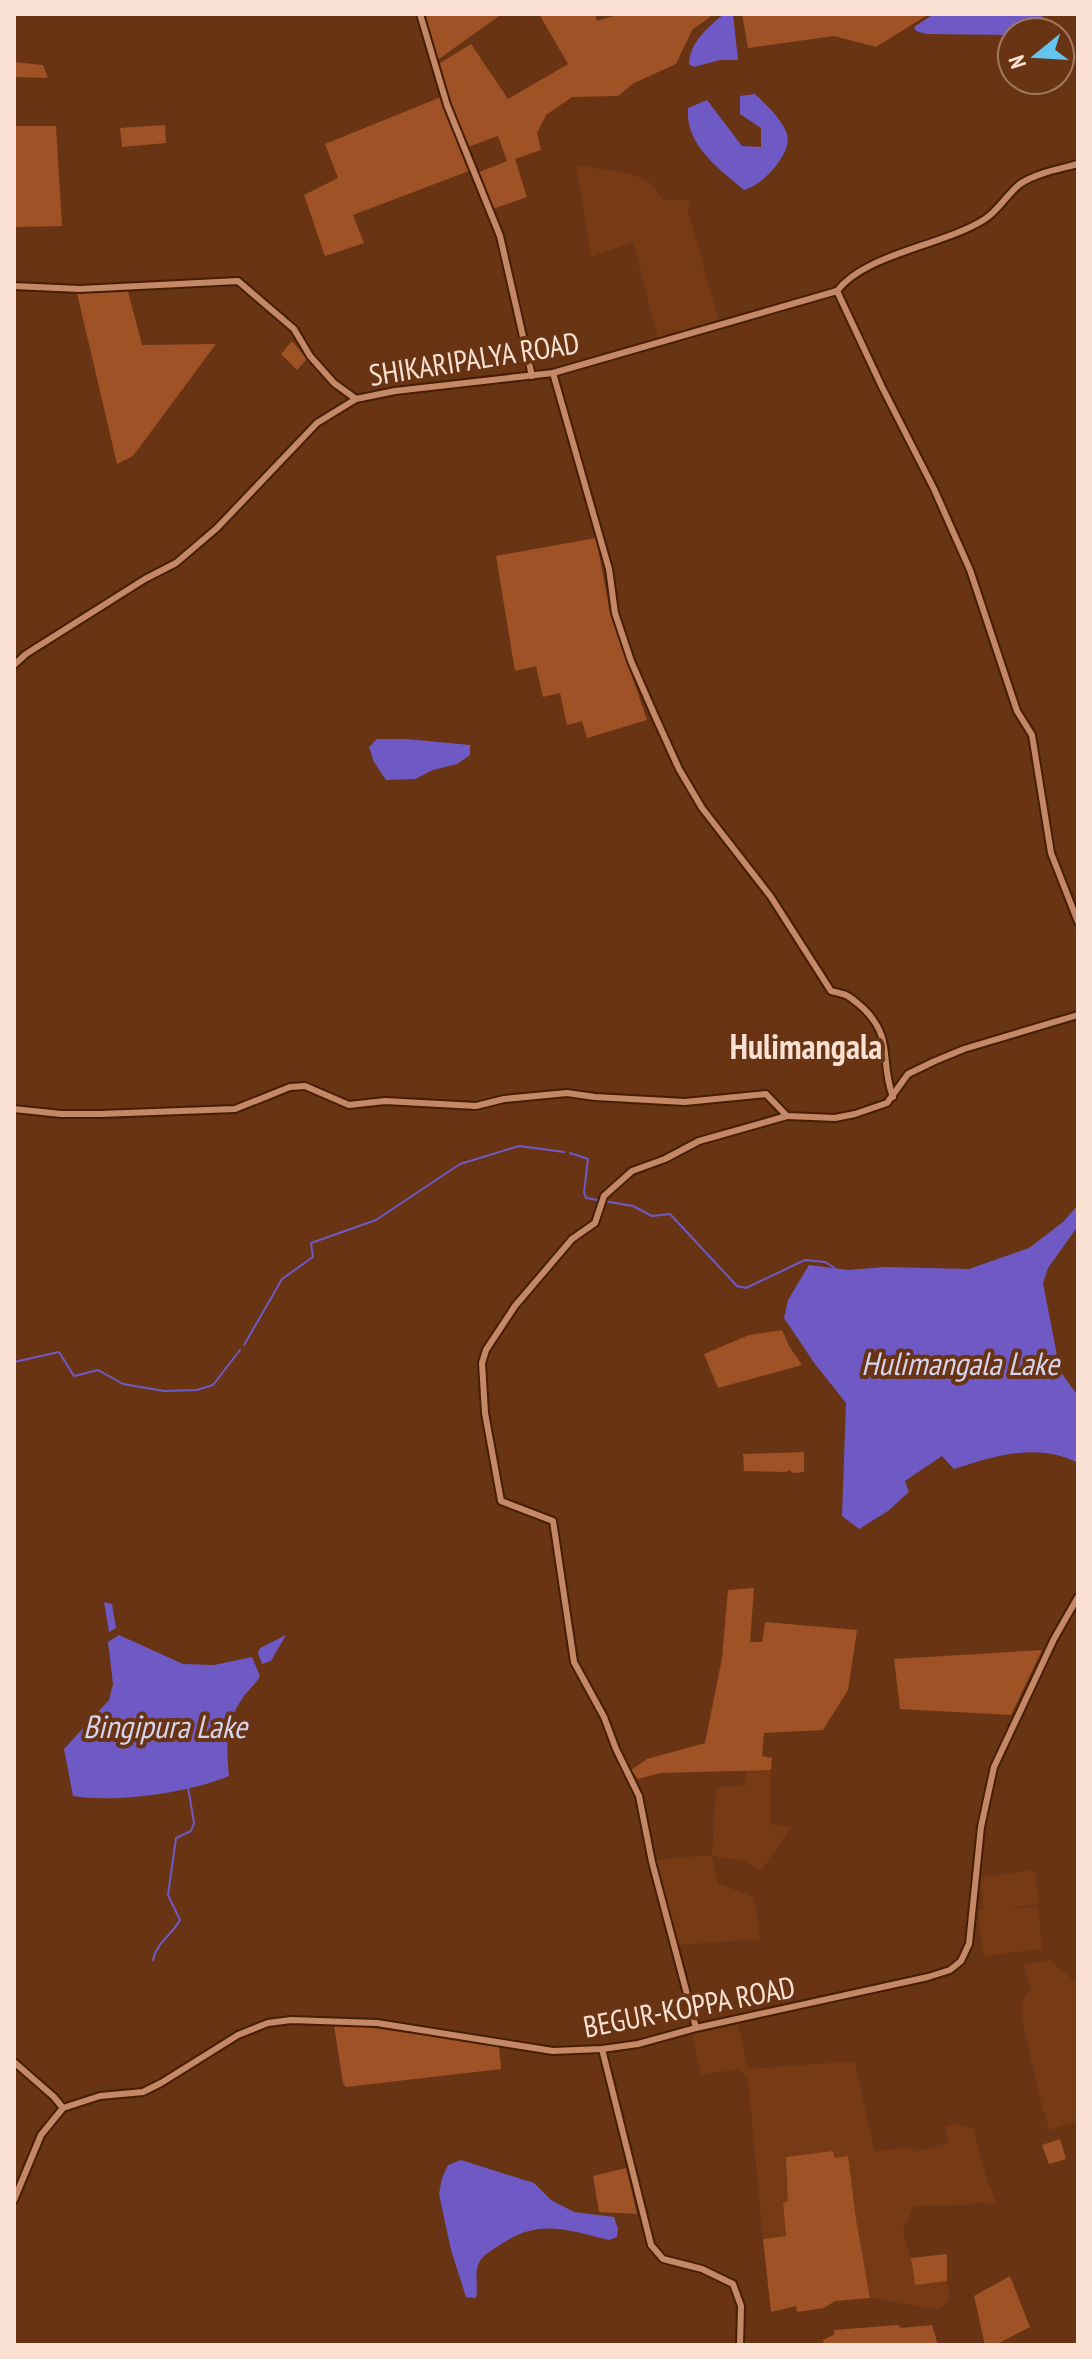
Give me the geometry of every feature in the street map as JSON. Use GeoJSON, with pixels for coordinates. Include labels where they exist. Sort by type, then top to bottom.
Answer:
{"type":"FeatureCollection","features":[{"type":"Feature","properties":{"kind":"street"},"geometry":{"type":"LineString","coordinates":[[420,14],[447,105],[500,236],[532,376]]}},
{"type":"Feature","properties":{"kind":"street"},"geometry":{"type":"LineString","coordinates":[[1078,164],[1044,173],[1020,184],[986,219],[856,272],[837,291],[970,570],[1017,711],[1032,735],[1051,853],[1078,922]]}},
{"type":"Feature","properties":{"kind":"street","name":"SHIKARIPALYA ROAD"},"geometry":{"type":"LineString","coordinates":[[14,286],[80,289],[238,281],[294,329],[322,371],[356,399],[395,391],[553,373],[837,291]]}},
{"type":"Feature","properties":{"kind":"street"},"geometry":{"type":"LineString","coordinates":[[553,373],[605,556],[615,613],[631,661],[668,744],[702,808],[771,897],[831,991],[845,992],[878,1023],[884,1044],[887,1082],[893,1097]]}},
{"type":"Feature","properties":{"kind":"street"},"geometry":{"type":"LineString","coordinates":[[14,665],[26,654],[179,562],[201,544],[317,423],[356,399]]}},
{"type":"Feature","properties":{"kind":"street"},"geometry":{"type":"LineString","coordinates":[[696,2028],[652,1862],[639,1796],[604,1717],[574,1662],[553,1521],[501,1501],[481,1389],[482,1363],[490,1343],[515,1306],[572,1239],[595,1223],[602,1200],[637,1168],[665,1159],[699,1141],[787,1116],[835,1118],[887,1103],[908,1074],[935,1061],[964,1049],[1078,1015]]}},
{"type":"Feature","properties":{"kind":"street"},"geometry":{"type":"LineString","coordinates":[[14,1109],[100,1114],[235,1109],[290,1087],[305,1086],[349,1105],[385,1101],[476,1106],[504,1099],[567,1093],[685,1102],[766,1094],[787,1116]]}},
{"type":"Feature","properties":{"kind":"street","name":"BEGUR-KOPPA ROAD"},"geometry":{"type":"LineString","coordinates":[[63,2108],[100,2096],[143,2092],[253,2027],[291,2020],[377,2023],[553,2051],[602,2049],[638,2044],[950,1970],[961,1961],[969,1944],[981,1827],[994,1767],[1054,1639],[1078,1597]]}},
{"type":"Feature","properties":{"kind":"street"},"geometry":{"type":"LineString","coordinates":[[602,2049],[651,2245],[663,2259],[702,2269],[736,2288],[742,2316],[740,2345]]}},
{"type":"Feature","properties":{"kind":"street"},"geometry":{"type":"LineString","coordinates":[[14,2062],[63,2108],[41,2135],[14,2200]]}},
{"type":"Feature","properties":{"kind":"shaded area"},"geometry":{"type":"Polygon","coordinates":[[[424,14],[502,14],[436,61],[424,14]]]}},
{"type":"Feature","properties":{"kind":"shaded area"},"geometry":{"type":"Polygon","coordinates":[[[539,14],[595,14],[597,21],[619,14],[714,14],[692,30],[676,64],[634,83],[618,96],[572,97],[546,115],[537,133],[541,150],[515,159],[527,197],[493,209],[479,172],[507,161],[498,136],[468,147],[437,65],[471,44],[508,99],[568,64],[539,14]]]}},
{"type":"Feature","properties":{"kind":"shaded area"},"geometry":{"type":"Polygon","coordinates":[[[742,14],[929,14],[876,47],[834,36],[748,48],[742,14]]]}},
{"type":"Feature","properties":{"kind":"shaded area"},"geometry":{"type":"Polygon","coordinates":[[[14,62],[43,65],[48,78],[14,77],[14,62]]]}},
{"type":"Feature","properties":{"kind":"shaded area"},"geometry":{"type":"Polygon","coordinates":[[[441,97],[469,171],[353,215],[364,243],[325,256],[304,195],[338,178],[325,144],[441,97]]]}},
{"type":"Feature","properties":{"kind":"shaded area"},"geometry":{"type":"Polygon","coordinates":[[[165,125],[166,143],[122,147],[120,128],[165,125]]]}},
{"type":"Feature","properties":{"kind":"shaded area"},"geometry":{"type":"Polygon","coordinates":[[[14,126],[56,126],[62,226],[14,227],[14,126]]]}},
{"type":"Feature","properties":{"kind":"shaded area"},"geometry":{"type":"Polygon","coordinates":[[[576,165],[629,173],[647,180],[663,200],[690,200],[688,211],[719,321],[658,338],[633,242],[591,257],[576,165]]]}},
{"type":"Feature","properties":{"kind":"shaded area"},"geometry":{"type":"Polygon","coordinates":[[[128,291],[142,345],[216,344],[133,456],[117,464],[77,293],[128,291]]]}},
{"type":"Feature","properties":{"kind":"shaded area"},"geometry":{"type":"Polygon","coordinates":[[[292,341],[307,359],[297,370],[281,354],[292,341]]]}},
{"type":"Feature","properties":{"kind":"shaded area"},"geometry":{"type":"Polygon","coordinates":[[[596,538],[610,612],[647,720],[587,738],[582,721],[567,725],[560,693],[543,697],[536,666],[515,671],[496,556],[596,538]]]}},
{"type":"Feature","properties":{"kind":"shaded area"},"geometry":{"type":"Polygon","coordinates":[[[782,1330],[802,1365],[718,1388],[704,1354],[749,1335],[782,1330]]]}},
{"type":"Feature","properties":{"kind":"shaded area"},"geometry":{"type":"Polygon","coordinates":[[[804,1452],[804,1472],[744,1471],[743,1454],[804,1452]]]}},
{"type":"Feature","properties":{"kind":"shaded area"},"geometry":{"type":"Polygon","coordinates":[[[754,1588],[750,1642],[762,1642],[765,1622],[857,1630],[848,1690],[823,1730],[764,1733],[762,1756],[772,1758],[771,1770],[660,1773],[638,1779],[631,1770],[647,1759],[705,1743],[722,1658],[728,1590],[754,1588]]]}},
{"type":"Feature","properties":{"kind":"shaded area"},"geometry":{"type":"Polygon","coordinates":[[[1042,1650],[1011,1715],[900,1709],[894,1659],[1042,1650]]]}},
{"type":"Feature","properties":{"kind":"shaded area"},"geometry":{"type":"Polygon","coordinates":[[[746,1769],[771,1770],[770,1824],[791,1827],[761,1871],[745,1861],[712,1856],[718,1883],[754,1897],[760,1939],[677,1945],[655,1860],[712,1855],[716,1787],[745,1786],[746,1769]]]}},
{"type":"Feature","properties":{"kind":"shaded area"},"geometry":{"type":"Polygon","coordinates":[[[1035,1870],[1039,1904],[1008,1908],[1038,1907],[1042,1949],[983,1956],[978,1911],[984,1910],[980,1877],[1035,1870]]]}},
{"type":"Feature","properties":{"kind":"shaded area"},"geometry":{"type":"Polygon","coordinates":[[[1050,1960],[1078,1984],[1078,2121],[1050,2130],[1024,2029],[1021,2004],[1031,1988],[1023,1965],[1050,1960]]]}},
{"type":"Feature","properties":{"kind":"shaded area"},"geometry":{"type":"Polygon","coordinates":[[[738,2023],[748,2069],[855,2061],[874,2151],[910,2147],[914,2152],[949,2142],[945,2126],[960,2123],[961,2127],[973,2127],[986,2177],[998,2206],[982,2202],[914,2206],[903,2231],[915,2285],[947,2281],[950,2300],[939,2310],[870,2298],[856,2219],[833,2153],[783,2203],[786,2236],[763,2239],[748,2080],[739,2069],[701,2075],[692,2033],[738,2023]]]}},
{"type":"Feature","properties":{"kind":"shaded area"},"geometry":{"type":"Polygon","coordinates":[[[334,2025],[499,2046],[501,2069],[346,2087],[334,2025]]]}},
{"type":"Feature","properties":{"kind":"shaded area"},"geometry":{"type":"Polygon","coordinates":[[[1060,2139],[1066,2159],[1049,2164],[1042,2145],[1060,2139]]]}},
{"type":"Feature","properties":{"kind":"shaded area"},"geometry":{"type":"Polygon","coordinates":[[[833,2151],[835,2158],[848,2156],[870,2298],[835,2301],[824,2308],[797,2312],[796,2306],[771,2312],[763,2239],[786,2236],[783,2203],[788,2201],[786,2157],[833,2151]]]}},
{"type":"Feature","properties":{"kind":"shaded area"},"geometry":{"type":"Polygon","coordinates":[[[626,2168],[637,2214],[599,2212],[593,2176],[626,2168]]]}},
{"type":"Feature","properties":{"kind":"shaded area"},"geometry":{"type":"Polygon","coordinates":[[[947,2254],[947,2281],[915,2285],[911,2258],[947,2254]]]}},
{"type":"Feature","properties":{"kind":"shaded area"},"geometry":{"type":"Polygon","coordinates":[[[1010,2276],[1030,2327],[995,2345],[985,2345],[974,2296],[1010,2276]]]}},
{"type":"Feature","properties":{"kind":"shaded area"},"geometry":{"type":"Polygon","coordinates":[[[898,2325],[901,2328],[932,2325],[938,2345],[824,2345],[823,2340],[834,2335],[834,2330],[898,2325]]]}},
{"type":"Feature","properties":{"kind":"water"},"geometry":{"type":"Polygon","coordinates":[[[724,14],[733,14],[738,60],[720,60],[694,67],[689,64],[696,42],[724,14]]]}},
{"type":"Feature","properties":{"kind":"water"},"geometry":{"type":"Polygon","coordinates":[[[934,14],[1042,16],[996,16],[996,35],[926,34],[916,31],[914,27],[934,14]]]}},
{"type":"Feature","properties":{"kind":"water"},"geometry":{"type":"Polygon","coordinates":[[[755,94],[781,123],[788,142],[781,159],[767,176],[744,190],[715,165],[698,145],[692,133],[688,108],[707,100],[742,146],[761,147],[761,128],[740,114],[740,96],[755,94]]]}},
{"type":"Feature","properties":{"kind":"water"},"geometry":{"type":"Polygon","coordinates":[[[377,739],[470,745],[470,755],[457,764],[433,770],[415,779],[386,780],[374,762],[369,747],[377,739]]]}},
{"type":"Feature","properties":{"kind":"water","name":"Hulimangala Lake"},"geometry":{"type":"Polygon","coordinates":[[[1078,1205],[1078,1226],[1048,1268],[1043,1283],[1060,1371],[1078,1396],[1078,1463],[1048,1453],[1032,1452],[1001,1456],[954,1469],[942,1456],[905,1481],[909,1492],[888,1511],[859,1529],[842,1516],[846,1403],[784,1318],[788,1300],[809,1265],[849,1270],[885,1267],[969,1269],[1029,1248],[1063,1222],[1078,1205]]]}},
{"type":"Feature","properties":{"kind":"water","name":"Bingipura Lake"},"geometry":{"type":"Polygon","coordinates":[[[104,1602],[112,1604],[116,1628],[109,1632],[104,1602]]]}},
{"type":"Feature","properties":{"kind":"water","name":"Bingipura Lake"},"geometry":{"type":"Polygon","coordinates":[[[119,1635],[183,1664],[214,1665],[252,1657],[260,1676],[233,1715],[227,1744],[229,1776],[152,1795],[110,1798],[73,1796],[64,1749],[109,1700],[113,1684],[108,1642],[119,1635]]]}},
{"type":"Feature","properties":{"kind":"water","name":"Bingipura Lake"},"geometry":{"type":"Polygon","coordinates":[[[286,1635],[271,1661],[262,1664],[258,1653],[260,1648],[286,1635]]]}},
{"type":"Feature","properties":{"kind":"water"},"geometry":{"type":"Polygon","coordinates":[[[461,2160],[534,2183],[551,2200],[574,2212],[614,2217],[617,2237],[609,2240],[553,2229],[528,2231],[482,2258],[477,2270],[476,2298],[466,2297],[451,2250],[439,2194],[448,2165],[461,2160]]]}},
{"type":"Feature","properties":{"kind":"waterway"},"geometry":{"type":"LineString","coordinates":[[244,1345],[282,1279],[313,1257],[311,1243],[376,1220],[460,1164],[519,1146],[564,1152]]}},
{"type":"Feature","properties":{"kind":"waterway"},"geometry":{"type":"LineString","coordinates":[[570,1153],[588,1159],[586,1198],[633,1206],[652,1216],[670,1214],[737,1286],[746,1288],[805,1260],[825,1262],[835,1268]]}},
{"type":"Feature","properties":{"kind":"waterway"},"geometry":{"type":"LineString","coordinates":[[14,1362],[59,1352],[74,1376],[98,1370],[123,1384],[164,1391],[197,1390],[213,1385],[240,1350]]}},
{"type":"Feature","properties":{"kind":"waterway"},"geometry":{"type":"LineString","coordinates":[[153,1960],[157,1949],[180,1920],[168,1895],[176,1838],[191,1831],[194,1823],[188,1787]]}},
{"type":"Feature","properties":{"kind":"district","name":"Hulimangala"},"geometry":{"type":"Point","coordinates":[806,1046]}}]}
